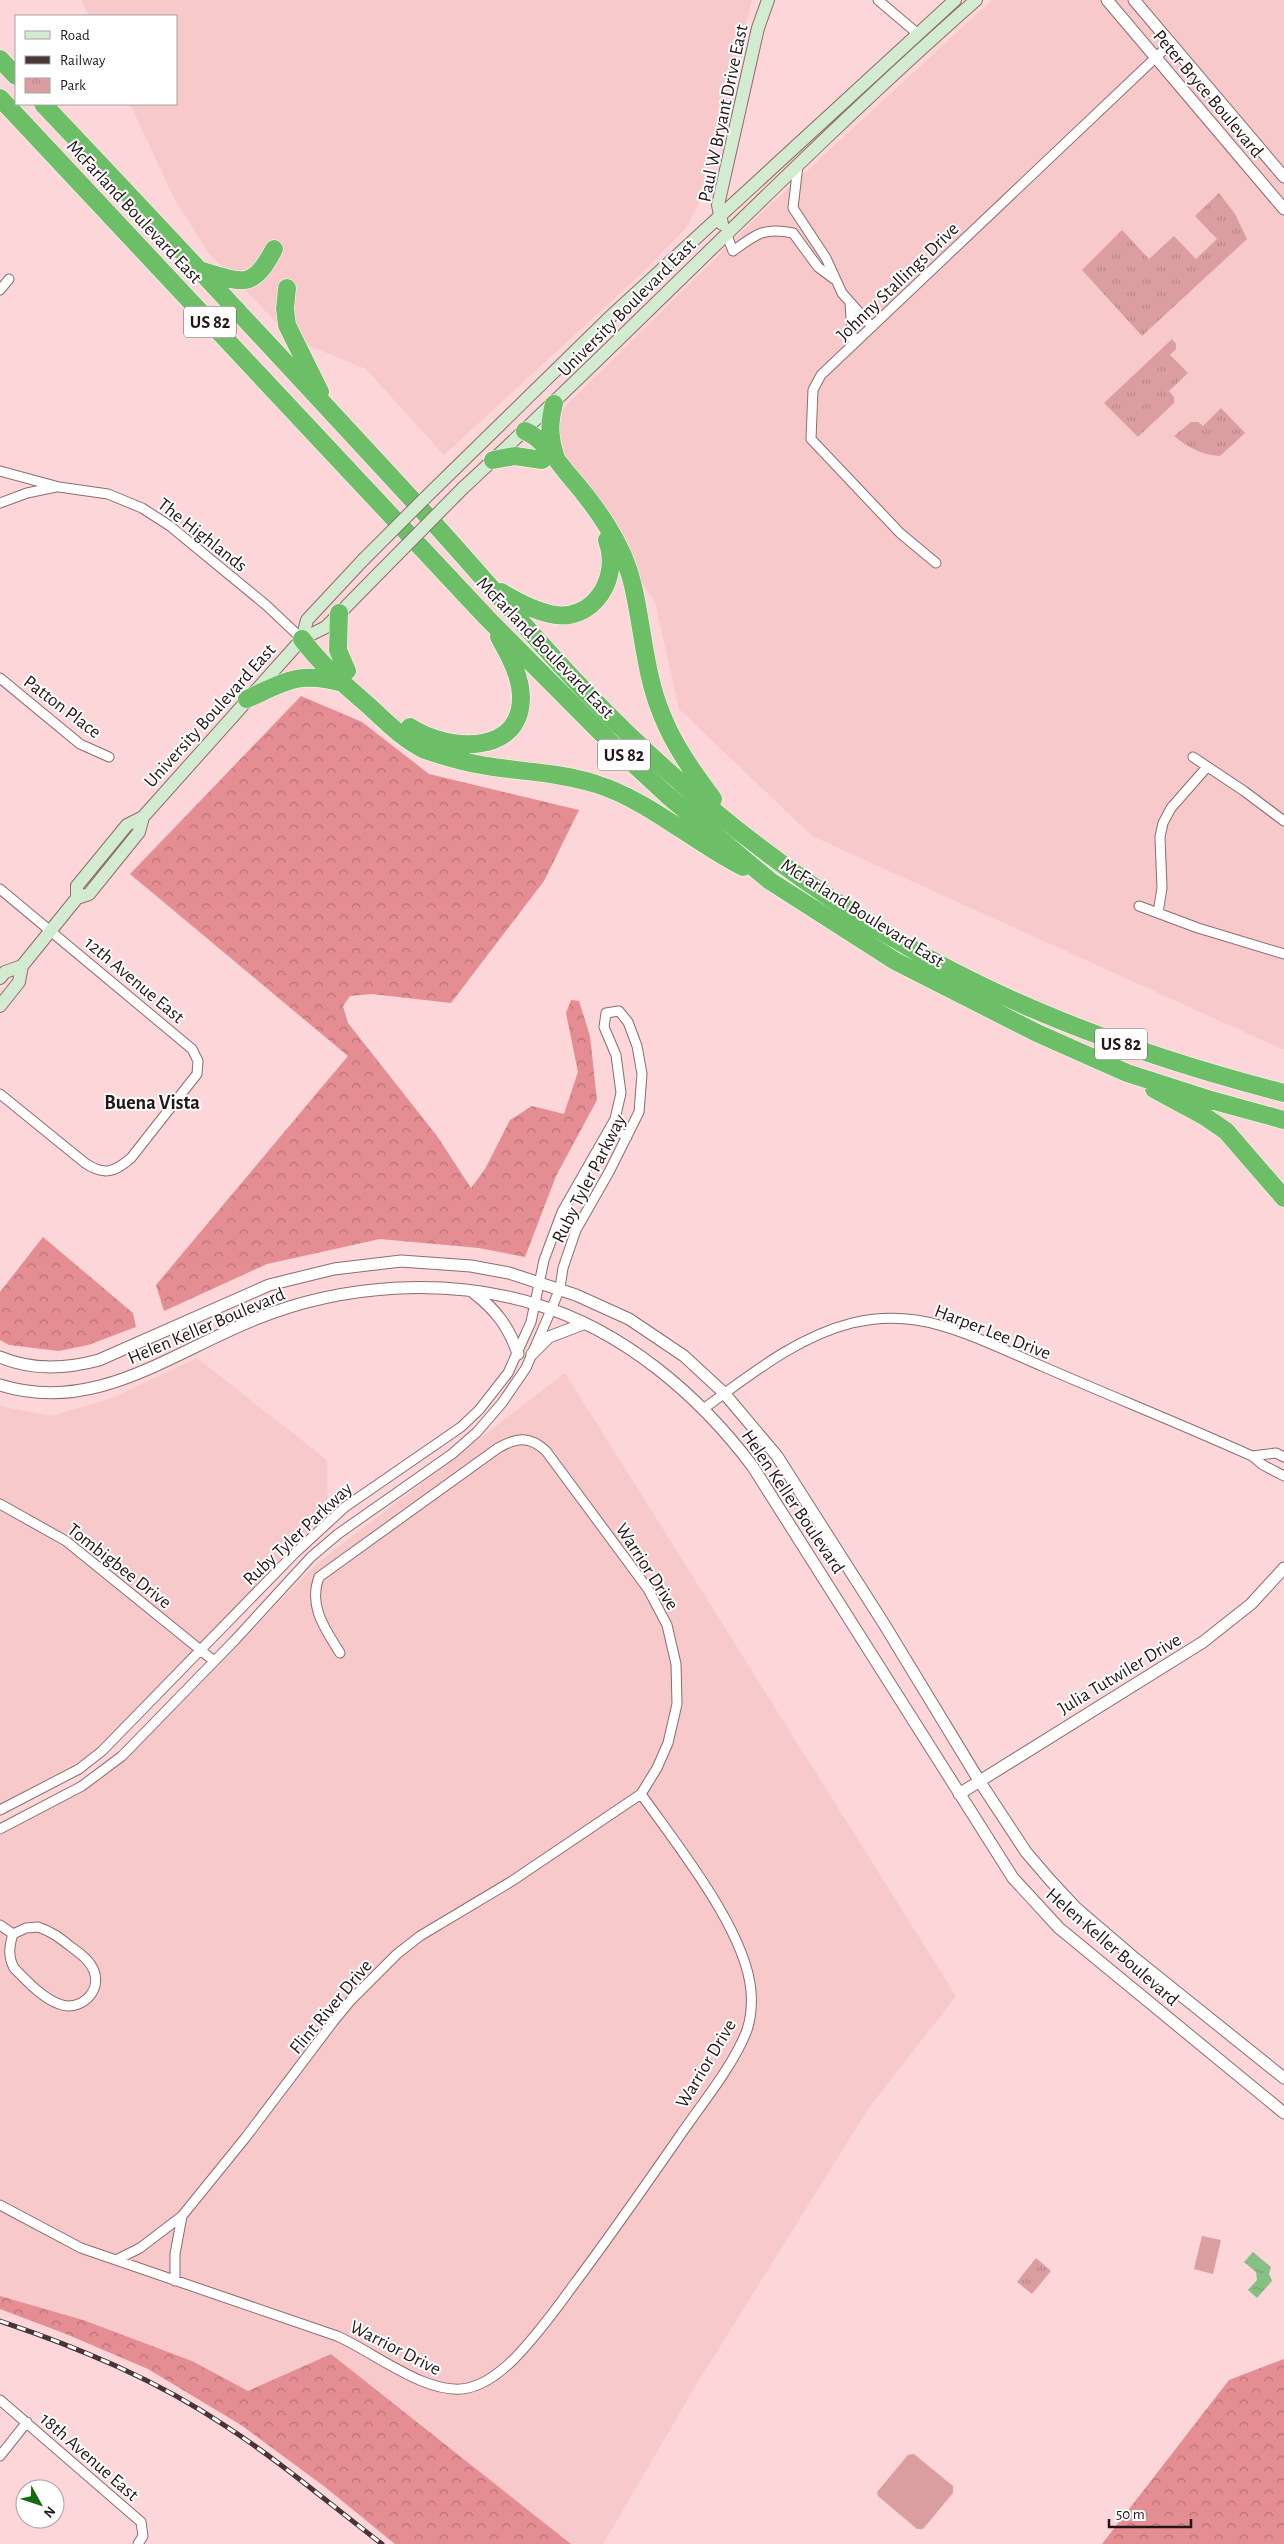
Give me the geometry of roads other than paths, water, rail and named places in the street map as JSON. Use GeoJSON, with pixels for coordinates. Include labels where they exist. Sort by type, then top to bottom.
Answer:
{"type":"FeatureCollection","features":[{"type":"Feature","properties":{"kind":"highway"},"geometry":{"type":"LineString","coordinates":[[0,58],[15,75]]}},
{"type":"Feature","properties":{"kind":"highway","name":"McFarland Boulevard East"},"geometry":{"type":"LineString","coordinates":[[0,98],[487,618],[612,744],[667,795],[770,881],[895,961],[1037,1033],[1127,1073],[1211,1100],[1284,1120]]}},
{"type":"Feature","properties":{"kind":"highway","name":"McFarland Boulevard East"},"geometry":{"type":"LineString","coordinates":[[44,105],[202,271],[490,584],[544,647],[633,738],[734,826],[811,884],[893,938],[965,977],[1036,1011],[1130,1047],[1234,1080],[1284,1093]]}},
{"type":"Feature","properties":{"kind":"highway"},"geometry":{"type":"LineString","coordinates":[[202,271],[228,279],[249,280],[259,274],[274,249]]}},
{"type":"Feature","properties":{"kind":"highway"},"geometry":{"type":"LineString","coordinates":[[287,288],[285,309],[287,326],[329,410]]}},
{"type":"Feature","properties":{"kind":"highway"},"geometry":{"type":"LineString","coordinates":[[550,460],[549,423],[554,404]]}},
{"type":"Feature","properties":{"kind":"highway"},"geometry":{"type":"LineString","coordinates":[[490,584],[523,604],[559,615],[585,609],[599,598],[608,583],[612,557],[607,540],[550,460],[538,437],[525,431]]}},
{"type":"Feature","properties":{"kind":"highway"},"geometry":{"type":"LineString","coordinates":[[493,460],[515,456],[550,460],[584,492],[620,547],[633,584],[651,677],[661,715],[694,774],[734,826]]}},
{"type":"Feature","properties":{"kind":"highway"},"geometry":{"type":"LineString","coordinates":[[339,613],[338,650],[345,677],[402,736],[425,750],[463,761],[562,776],[617,792],[655,813],[723,857],[770,881]]}},
{"type":"Feature","properties":{"kind":"highway"},"geometry":{"type":"LineString","coordinates":[[302,639],[316,658],[345,677],[404,723],[426,736],[445,743],[464,745],[491,741],[504,734],[514,722],[521,697],[511,657],[487,618]]}},
{"type":"Feature","properties":{"kind":"highway"},"geometry":{"type":"LineString","coordinates":[[247,699],[291,678],[309,676],[345,677]]}},
{"type":"Feature","properties":{"kind":"highway"},"geometry":{"type":"LineString","coordinates":[[1127,1073],[1204,1116],[1226,1132],[1284,1198]]}},
{"type":"Feature","properties":{"kind":"main road","name":"Paul W Bryant Drive East"},"geometry":{"type":"LineString","coordinates":[[726,233],[719,218],[718,205],[758,28],[768,0]]}},
{"type":"Feature","properties":{"kind":"main road","name":"University Boulevard East"},"geometry":{"type":"LineString","coordinates":[[302,639],[307,620],[363,560],[451,472],[609,318],[955,0]]}},
{"type":"Feature","properties":{"kind":"main road","name":"University Boulevard East"},"geometry":{"type":"LineString","coordinates":[[0,1006],[19,982],[22,966],[50,930],[77,898],[89,894],[139,832],[143,817],[302,639],[326,627],[463,488],[554,404],[726,233],[928,42],[976,0]]}},
{"type":"Feature","properties":{"kind":"main road","name":"University Boulevard East"},"geometry":{"type":"LineString","coordinates":[[0,978],[6,972],[22,966]]}},
{"type":"Feature","properties":{"kind":"street"},"geometry":{"type":"LineString","coordinates":[[878,0],[918,34]]}},
{"type":"Feature","properties":{"kind":"street","name":"Peter Bryce Boulevard"},"geometry":{"type":"LineString","coordinates":[[1107,0],[1284,209]]}},
{"type":"Feature","properties":{"kind":"street","name":"Peter Bryce Boulevard"},"geometry":{"type":"LineString","coordinates":[[1134,0],[1284,177]]}},
{"type":"Feature","properties":{"kind":"street","name":"Johnny Stallings Drive"},"geometry":{"type":"LineString","coordinates":[[936,563],[900,533],[811,439],[813,390],[821,376],[1171,43]]}},
{"type":"Feature","properties":{"kind":"street"},"geometry":{"type":"LineString","coordinates":[[798,165],[793,208],[826,258],[835,280],[850,303],[872,327]]}},
{"type":"Feature","properties":{"kind":"street"},"geometry":{"type":"LineString","coordinates":[[726,233],[733,251],[758,233],[774,229],[793,233],[818,267],[835,280]]}},
{"type":"Feature","properties":{"kind":"street"},"geometry":{"type":"LineString","coordinates":[[0,290],[9,279]]}},
{"type":"Feature","properties":{"kind":"street"},"geometry":{"type":"LineString","coordinates":[[850,303],[853,345]]}},
{"type":"Feature","properties":{"kind":"street","name":"The Highlands"},"geometry":{"type":"LineString","coordinates":[[0,470],[59,487],[108,494],[142,508],[170,526],[287,623],[302,639]]}},
{"type":"Feature","properties":{"kind":"street"},"geometry":{"type":"LineString","coordinates":[[0,502],[27,493],[59,487]]}},
{"type":"Feature","properties":{"kind":"street","name":"Patton Place"},"geometry":{"type":"LineString","coordinates":[[0,678],[80,744],[109,757]]}},
{"type":"Feature","properties":{"kind":"street"},"geometry":{"type":"LineString","coordinates":[[1193,757],[1244,791],[1284,821]]}},
{"type":"Feature","properties":{"kind":"street"},"geometry":{"type":"LineString","coordinates":[[1158,913],[1162,888],[1160,837],[1162,824],[1171,808],[1207,767]]}},
{"type":"Feature","properties":{"kind":"street","name":"12th Avenue East"},"geometry":{"type":"LineString","coordinates":[[0,889],[163,1022],[192,1049],[196,1057],[197,1074],[131,1158],[121,1166],[109,1171],[96,1170],[85,1163],[0,1094]]}},
{"type":"Feature","properties":{"kind":"street"},"geometry":{"type":"LineString","coordinates":[[1139,906],[1198,928],[1284,954]]}},
{"type":"Feature","properties":{"kind":"street","name":"Ruby Tyler Parkway"},"geometry":{"type":"LineString","coordinates":[[0,1810],[70,1774],[102,1751],[202,1651],[294,1554],[346,1507],[441,1442],[473,1415],[508,1373],[531,1322],[544,1260],[562,1212],[615,1119],[621,1093],[616,1055],[604,1027],[606,1013],[618,1011],[628,1022],[633,1034],[642,1074],[639,1112],[581,1220],[565,1262],[560,1288],[532,1354],[517,1382],[478,1432],[452,1454],[338,1534],[311,1557],[122,1756],[82,1786],[0,1829]]}},
{"type":"Feature","properties":{"kind":"street"},"geometry":{"type":"LineString","coordinates":[[611,1127],[627,1136]]}},
{"type":"Feature","properties":{"kind":"street"},"geometry":{"type":"LineString","coordinates":[[562,1212],[581,1220]]}},
{"type":"Feature","properties":{"kind":"street","name":"Helen Keller Boulevard"},"geometry":{"type":"LineString","coordinates":[[0,1357],[38,1367],[78,1366],[107,1356],[269,1285],[334,1269],[410,1262],[472,1266],[540,1281],[594,1301],[629,1319],[684,1356],[724,1393],[777,1456],[889,1632],[980,1782],[1026,1852],[1076,1908],[1284,2078]]}},
{"type":"Feature","properties":{"kind":"street","name":"Helen Keller Boulevard"},"geometry":{"type":"LineString","coordinates":[[0,1385],[28,1392],[54,1394],[89,1390],[109,1385],[256,1318],[319,1298],[385,1288],[452,1289],[473,1292],[536,1304],[583,1324],[644,1360],[674,1383],[730,1437],[753,1467],[1014,1878],[1054,1922],[1284,2112]]}},
{"type":"Feature","properties":{"kind":"street"},"geometry":{"type":"LineString","coordinates":[[473,1292],[502,1318],[518,1354]]}},
{"type":"Feature","properties":{"kind":"street","name":"Harper Lee Drive"},"geometry":{"type":"LineString","coordinates":[[703,1409],[789,1349],[822,1332],[854,1322],[893,1318],[918,1320],[982,1340],[1252,1456],[1284,1476]]}},
{"type":"Feature","properties":{"kind":"street"},"geometry":{"type":"LineString","coordinates":[[532,1354],[549,1337],[583,1324]]}},
{"type":"Feature","properties":{"kind":"street","name":"Warrior Drive"},"geometry":{"type":"LineString","coordinates":[[0,2205],[81,2248],[118,2259],[175,2281],[336,2336],[361,2347],[430,2386],[457,2390],[470,2388],[494,2375],[515,2358],[563,2300],[721,2075],[747,2030],[750,2018],[751,1992],[742,1953],[682,1850],[641,1794],[660,1762],[672,1730],[677,1695],[674,1651],[662,1612],[648,1589],[546,1451],[536,1442],[522,1438],[510,1441],[319,1577],[314,1589],[315,1605],[322,1623],[340,1653]]}},
{"type":"Feature","properties":{"kind":"street","name":"Harper Lee Drive"},"geometry":{"type":"LineString","coordinates":[[1252,1456],[1276,1454],[1284,1457]]}},
{"type":"Feature","properties":{"kind":"street","name":"Tombigbee Drive"},"geometry":{"type":"LineString","coordinates":[[0,1504],[66,1541],[214,1661]]}},
{"type":"Feature","properties":{"kind":"street","name":"Julia Tutwiler Drive"},"geometry":{"type":"LineString","coordinates":[[959,1794],[1203,1642],[1251,1604],[1284,1568]]}},
{"type":"Feature","properties":{"kind":"street","name":"Flint River Drive"},"geometry":{"type":"LineString","coordinates":[[118,2259],[140,2248],[182,2216],[333,2022],[391,1960],[420,1936],[512,1881],[641,1794]]}},
{"type":"Feature","properties":{"kind":"street"},"geometry":{"type":"LineString","coordinates":[[0,1925],[12,1934]]}},
{"type":"Feature","properties":{"kind":"street"},"geometry":{"type":"LineString","coordinates":[[38,1927],[56,1934],[91,1965],[96,1981],[91,1996],[78,2005],[68,2006],[49,1998],[14,1968],[10,1960],[9,1948],[12,1934],[26,1928],[38,1927]]}},
{"type":"Feature","properties":{"kind":"street","name":"Flint River Drive"},"geometry":{"type":"LineString","coordinates":[[175,2281],[175,2254],[182,2216]]}},
{"type":"Feature","properties":{"kind":"street","name":"18th Avenue East"},"geometry":{"type":"LineString","coordinates":[[0,2400],[141,2522],[143,2536],[138,2544]]}},
{"type":"Feature","properties":{"kind":"street"},"geometry":{"type":"LineString","coordinates":[[0,2456],[27,2422]]}},
{"type":"Feature","properties":{"kind":"water"},"geometry":{"type":"Polygon","coordinates":[[[1253,2252],[1271,2267],[1269,2274],[1272,2281],[1257,2298],[1248,2290],[1257,2280],[1256,2272],[1244,2262],[1253,2252]]]}},
{"type":"Feature","properties":{"kind":"railway"},"geometry":{"type":"LineString","coordinates":[[0,2321],[89,2354],[173,2394],[227,2427],[267,2455],[382,2544]]}},
{"type":"Feature","properties":{"kind":"district","name":"Buena Vista"},"geometry":{"type":"Point","coordinates":[152,1102]}}]}
